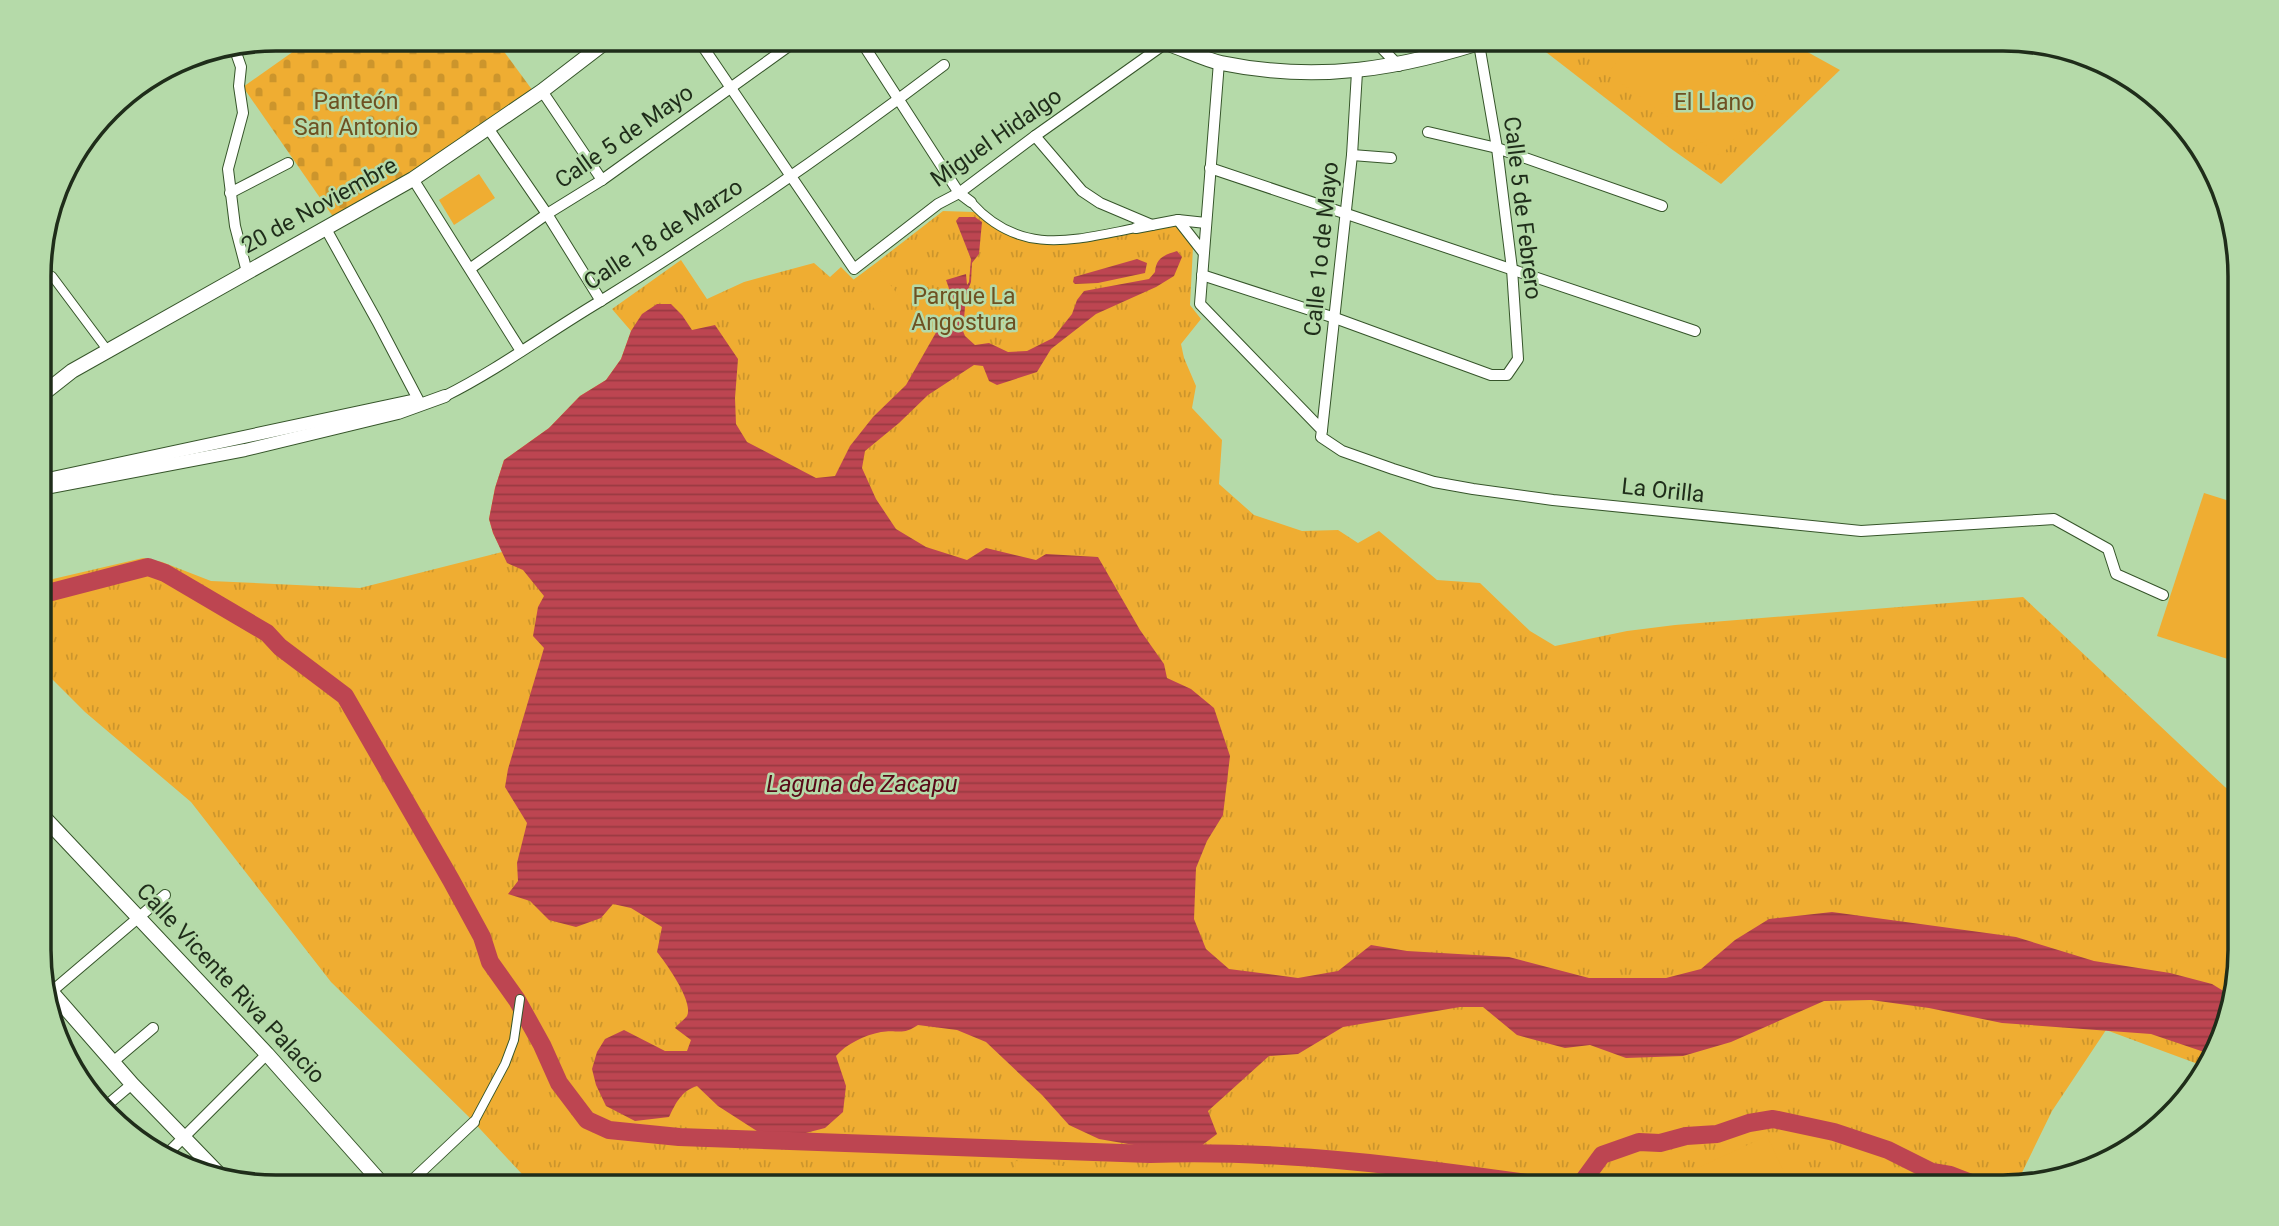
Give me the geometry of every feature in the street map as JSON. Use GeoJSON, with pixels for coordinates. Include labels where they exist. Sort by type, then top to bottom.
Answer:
{"type":"FeatureCollection","features":[{"type":"Feature","properties":{"kind":"main road","name":"20 de Noviembre"},"geometry":{"type":"LineString","coordinates":[[51,387],[72,370],[413,179],[542,91],[594,51]]}},
{"type":"Feature","properties":{"kind":"main road"},"geometry":{"type":"LineString","coordinates":[[1190,51],[1219,62],[1274,70],[1357,72],[1399,66],[1454,51]]}},
{"type":"Feature","properties":{"kind":"main road","name":"Calle Vicente Riva Palacio"},"geometry":{"type":"LineString","coordinates":[[51,824],[267,1054],[374,1175]]}},
{"type":"Feature","properties":{"kind":"main road"},"geometry":{"type":"LineString","coordinates":[[56,997],[132,1084],[211,1166]]}},
{"type":"Feature","properties":{"kind":"street"},"geometry":{"type":"LineString","coordinates":[[706,51],[789,177]]}},
{"type":"Feature","properties":{"kind":"street","name":"Calle 5 de Mayo"},"geometry":{"type":"LineString","coordinates":[[471,268],[547,214],[602,180],[782,51]]}},
{"type":"Feature","properties":{"kind":"street"},"geometry":{"type":"LineString","coordinates":[[868,51],[960,193],[989,218],[1007,229],[1039,241],[1071,241],[1178,220],[1206,223]]}},
{"type":"Feature","properties":{"kind":"street","name":"Miguel Hidalgo"},"geometry":{"type":"LineString","coordinates":[[789,177],[854,269],[937,204],[960,193],[1150,51]]}},
{"type":"Feature","properties":{"kind":"street"},"geometry":{"type":"LineString","coordinates":[[1385,51],[1399,66]]}},
{"type":"Feature","properties":{"kind":"street","name":"Calle 5 de Febrero"},"geometry":{"type":"LineString","coordinates":[[1335,318],[1491,375],[1507,375],[1518,359],[1513,269],[1497,148],[1480,51]]}},
{"type":"Feature","properties":{"kind":"street"},"geometry":{"type":"LineString","coordinates":[[237,55],[241,67],[239,86],[243,113],[228,169],[235,226],[247,272]]}},
{"type":"Feature","properties":{"kind":"street"},"geometry":{"type":"LineString","coordinates":[[1219,62],[1202,275],[1335,318]]}},
{"type":"Feature","properties":{"kind":"street","name":"Calle 18 de Marzo"},"geometry":{"type":"LineString","coordinates":[[51,479],[445,396],[485,376],[789,177],[944,65]]}},
{"type":"Feature","properties":{"kind":"street","name":"Calle 1o de Mayo"},"geometry":{"type":"LineString","coordinates":[[1322,430],[1352,155],[1357,72]]}},
{"type":"Feature","properties":{"kind":"street"},"geometry":{"type":"LineString","coordinates":[[542,91],[602,180]]}},
{"type":"Feature","properties":{"kind":"street"},"geometry":{"type":"LineString","coordinates":[[488,128],[547,214],[601,301]]}},
{"type":"Feature","properties":{"kind":"street"},"geometry":{"type":"LineString","coordinates":[[1428,132],[1497,148],[1662,206]]}},
{"type":"Feature","properties":{"kind":"street"},"geometry":{"type":"LineString","coordinates":[[1035,136],[1082,191],[1100,203],[1152,225]]}},
{"type":"Feature","properties":{"kind":"street"},"geometry":{"type":"LineString","coordinates":[[1352,155],[1391,158]]}},
{"type":"Feature","properties":{"kind":"street"},"geometry":{"type":"LineString","coordinates":[[230,193],[288,163]]}},
{"type":"Feature","properties":{"kind":"street"},"geometry":{"type":"LineString","coordinates":[[1210,169],[1695,331]]}},
{"type":"Feature","properties":{"kind":"street"},"geometry":{"type":"LineString","coordinates":[[413,179],[521,352]]}},
{"type":"Feature","properties":{"kind":"street"},"geometry":{"type":"LineString","coordinates":[[1178,220],[1203,251]]}},
{"type":"Feature","properties":{"kind":"street"},"geometry":{"type":"LineString","coordinates":[[326,229],[420,402]]}},
{"type":"Feature","properties":{"kind":"street","name":"La Orilla"},"geometry":{"type":"LineString","coordinates":[[1202,275],[1200,304],[1322,430],[1321,437],[1342,450],[1434,482],[1553,500],[1861,531],[2054,519],[2108,549],[2116,575],[2162,595]]}},
{"type":"Feature","properties":{"kind":"street"},"geometry":{"type":"LineString","coordinates":[[52,276],[108,351]]}},
{"type":"Feature","properties":{"kind":"street","name":"Calle 18 de Marzo"},"geometry":{"type":"LineString","coordinates":[[51,487],[245,450],[398,413],[420,402]]}},
{"type":"Feature","properties":{"kind":"street"},"geometry":{"type":"LineString","coordinates":[[53,978],[165,895]]}},
{"type":"Feature","properties":{"kind":"street"},"geometry":{"type":"LineString","coordinates":[[419,1175],[474,1122],[505,1064],[514,1040],[519,1004]]}},
{"type":"Feature","properties":{"kind":"street"},"geometry":{"type":"LineString","coordinates":[[114,1061],[153,1028]]}},
{"type":"Feature","properties":{"kind":"street"},"geometry":{"type":"LineString","coordinates":[[172,1149],[267,1054]]}},
{"type":"Feature","properties":{"kind":"street"},"geometry":{"type":"LineString","coordinates":[[110,1102],[132,1084]]}},
{"type":"Feature","properties":{"kind":"green space","name":"Panteón San Antonio"},"geometry":{"type":"Polygon","coordinates":[[[294,51],[504,51],[533,91],[448,149],[334,218],[243,87],[294,51]]]}},
{"type":"Feature","properties":{"kind":"green space","name":"El Llano"},"geometry":{"type":"Polygon","coordinates":[[[1545,51],[1806,51],[1840,70],[1721,184],[1545,51]]]}},
{"type":"Feature","properties":{"kind":"green space"},"geometry":{"type":"Polygon","coordinates":[[[1625,51],[1726,51],[1773,85],[1721,157],[1608,73],[1625,51]]]}},
{"type":"Feature","properties":{"kind":"green space"},"geometry":{"type":"Polygon","coordinates":[[[479,174],[495,198],[454,225],[439,200],[479,174]]]}},
{"type":"Feature","properties":{"kind":"green space","name":"Parque La Angostura"},"geometry":{"type":"Polygon","coordinates":[[[943,211],[974,212],[1039,242],[1174,221],[1193,247],[1190,305],[1201,319],[1181,344],[1196,386],[1192,408],[1222,440],[1219,484],[1254,515],[1302,531],[1338,530],[1358,543],[1379,531],[1437,580],[1480,583],[1530,631],[1555,646],[1627,631],[1675,625],[2023,597],[2228,789],[2226,980],[2221,1009],[2205,1050],[2197,1064],[2106,1030],[2052,1111],[2021,1175],[2018,1175],[523,1175],[468,1116],[331,982],[191,802],[85,712],[51,678],[51,579],[143,558],[162,562],[211,581],[360,588],[502,552],[489,519],[504,460],[549,428],[580,396],[606,380],[621,359],[631,331],[612,309],[681,260],[707,299],[744,282],[814,263],[830,277],[841,267],[854,280],[943,211]]]}},
{"type":"Feature","properties":{"kind":"green space"},"geometry":{"type":"Polygon","coordinates":[[[875,264],[898,295],[876,311],[853,280],[875,264]]]}},
{"type":"Feature","properties":{"kind":"green space"},"geometry":{"type":"Polygon","coordinates":[[[2204,493],[2228,501],[2228,659],[2157,636],[2204,493]]]}},
{"type":"Feature","properties":{"kind":"green space"},"geometry":{"type":"Polygon","coordinates":[[[1767,1136],[1785,1175],[1682,1175],[1767,1136]]]}},
{"type":"Feature","properties":{"kind":"green space"},"geometry":{"type":"Polygon","coordinates":[[[1016,1161],[1147,1175],[1015,1175],[1016,1161]]]}},
{"type":"Feature","properties":{"kind":"water","name":"Laguna de Zacapu"},"geometry":{"type":"Polygon","coordinates":[[[959,217],[975,217],[982,222],[979,254],[972,263],[971,282],[966,295],[963,331],[975,345],[989,343],[1008,352],[1027,351],[1053,338],[1072,314],[1084,291],[1149,279],[1155,272],[1157,263],[1168,254],[1177,251],[1182,257],[1174,276],[1096,314],[1051,349],[1037,372],[997,385],[989,381],[983,366],[974,365],[928,395],[865,451],[862,468],[876,499],[896,529],[926,547],[967,560],[986,548],[1036,560],[1046,554],[1098,557],[1140,630],[1164,664],[1167,678],[1191,689],[1214,708],[1230,756],[1223,815],[1207,841],[1196,868],[1194,919],[1206,949],[1229,969],[1298,978],[1338,971],[1371,945],[1407,951],[1509,957],[1589,978],[1666,978],[1701,969],[1735,940],[1769,919],[1832,912],[2016,937],[2094,961],[2170,973],[2212,984],[2224,991],[2221,1009],[2204,1052],[2151,1034],[2002,1023],[1929,1008],[1871,1000],[1824,1001],[1731,1042],[1683,1056],[1626,1058],[1590,1045],[1565,1048],[1517,1035],[1483,1007],[1460,1007],[1343,1027],[1298,1054],[1269,1056],[1208,1111],[1217,1134],[1201,1146],[1134,1145],[1099,1139],[1069,1125],[1042,1095],[986,1042],[957,1030],[918,1025],[904,1031],[869,1035],[850,1044],[836,1056],[846,1086],[843,1112],[825,1128],[794,1136],[760,1133],[718,1106],[697,1086],[683,1094],[669,1117],[635,1121],[606,1106],[592,1069],[597,1052],[605,1039],[624,1030],[665,1051],[687,1051],[691,1040],[675,1028],[687,1016],[687,1002],[657,952],[662,927],[631,908],[613,904],[601,918],[576,927],[549,920],[530,901],[508,894],[518,881],[517,863],[527,823],[505,787],[544,648],[533,636],[538,607],[544,596],[523,570],[507,563],[493,533],[489,519],[504,460],[549,428],[580,396],[606,380],[621,359],[631,331],[642,314],[657,304],[671,304],[692,330],[715,325],[738,359],[736,424],[747,442],[816,478],[835,476],[850,446],[873,417],[906,385],[938,329],[960,321],[960,305],[952,297],[946,280],[966,274],[967,285],[971,259],[956,221],[959,217]]]}},
{"type":"Feature","properties":{"kind":"water"},"geometry":{"type":"Polygon","coordinates":[[[1137,259],[1147,263],[1145,273],[1098,283],[1073,282],[1074,277],[1137,259]]]}},
{"type":"Feature","properties":{"kind":"waterway"},"geometry":{"type":"LineString","coordinates":[[51,592],[148,567],[165,573],[267,633],[280,647],[345,696],[451,880],[482,937],[490,962],[517,1000],[559,1083],[587,1120],[609,1130],[679,1137],[1150,1154],[1252,1154],[1464,1175]]}},
{"type":"Feature","properties":{"kind":"waterway"},"geometry":{"type":"LineString","coordinates":[[1587,1175],[1602,1155],[1639,1142],[1660,1143],[1686,1136],[1717,1134],[1749,1123],[1773,1119],[1834,1132],[1888,1150],[1932,1172],[1950,1175]]}}]}
